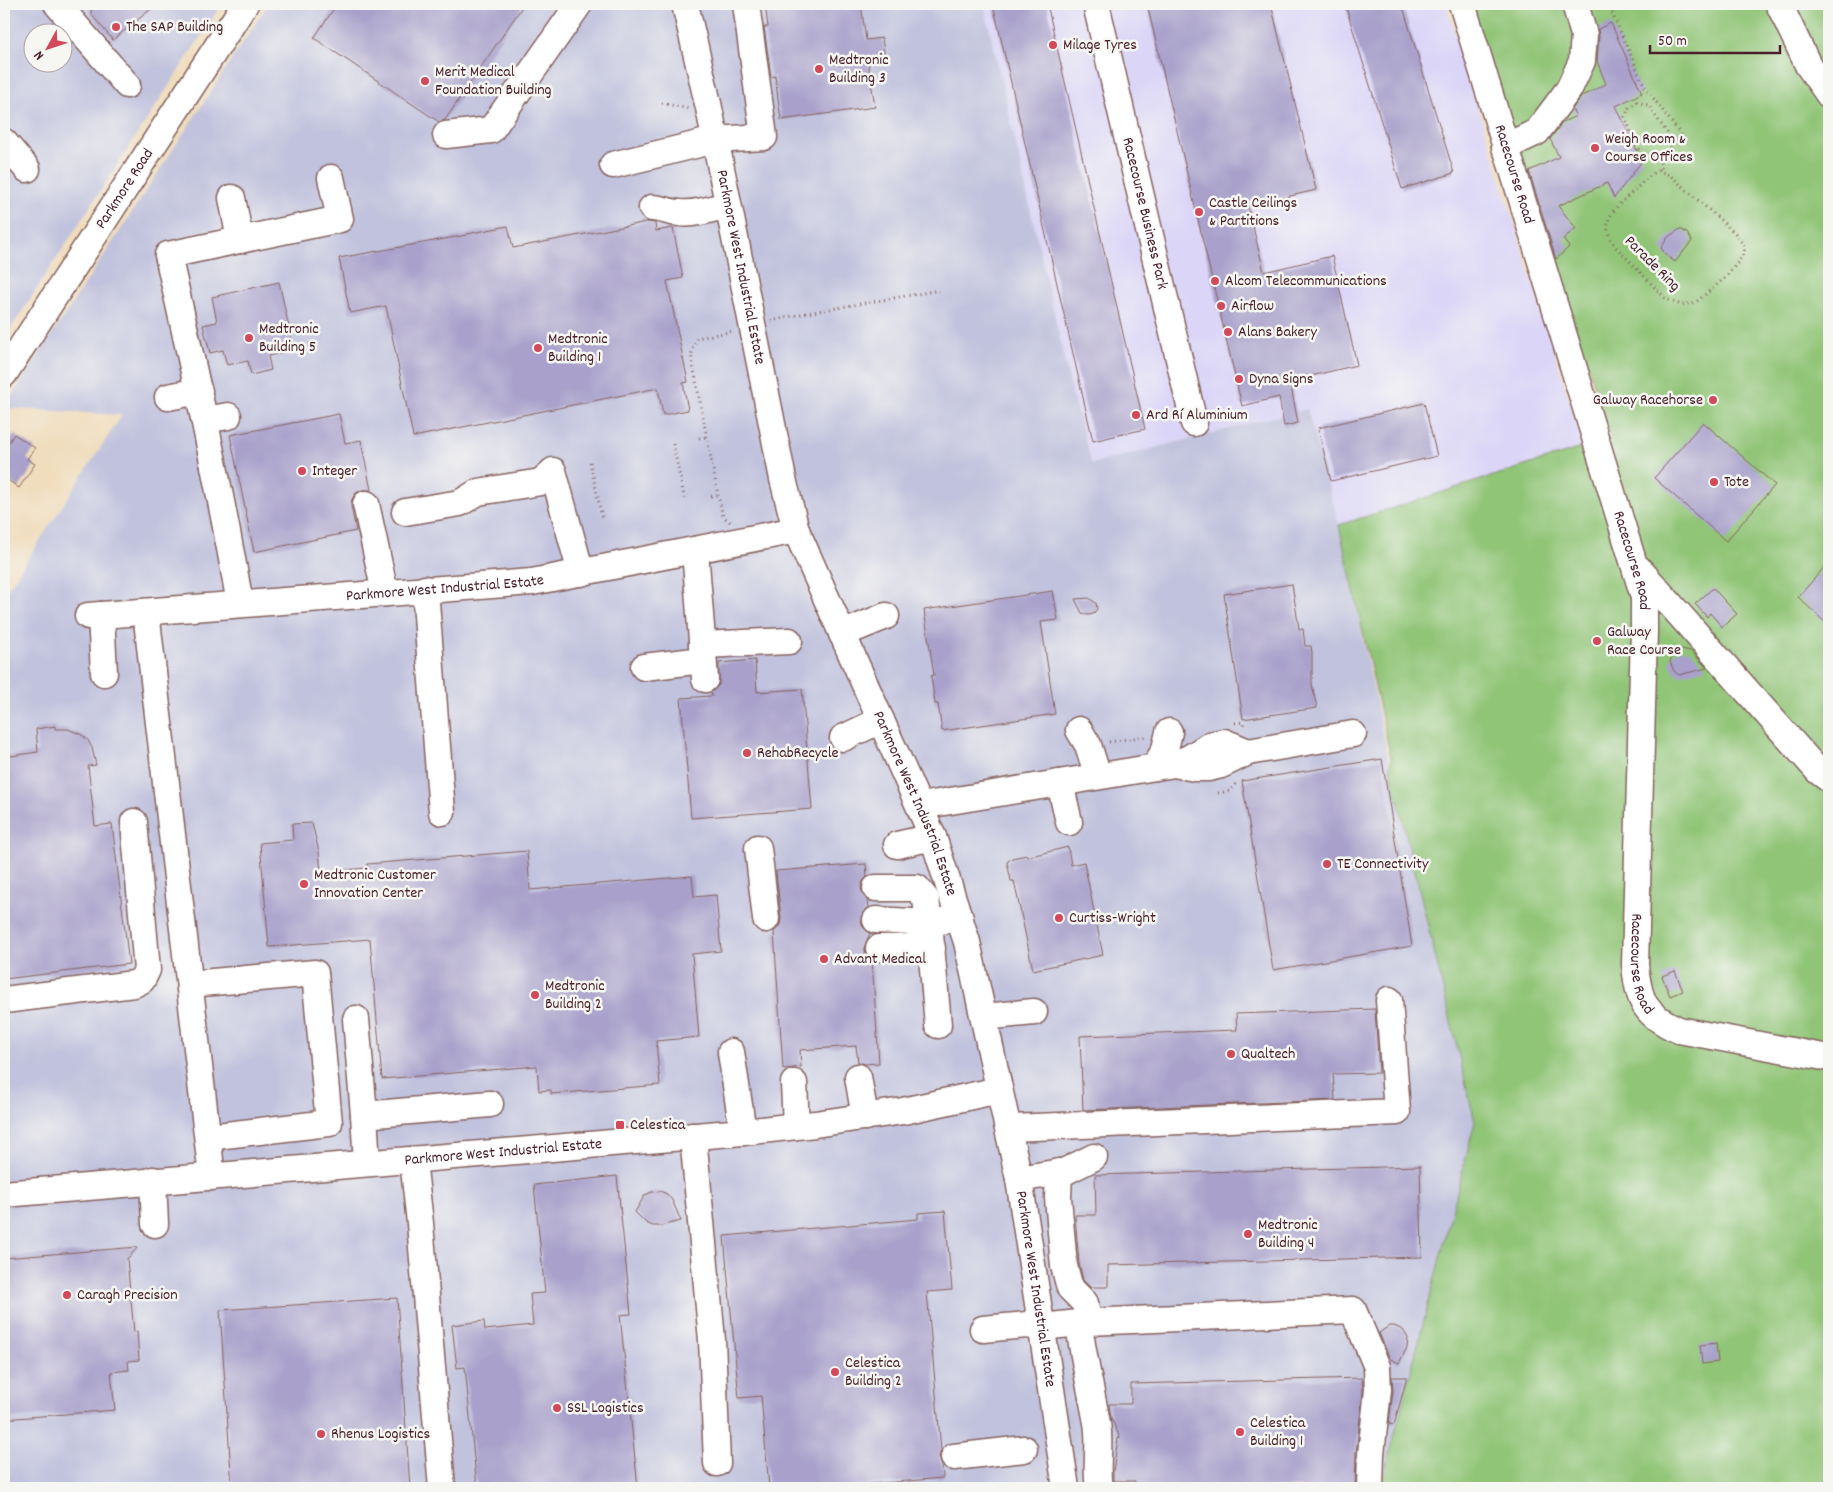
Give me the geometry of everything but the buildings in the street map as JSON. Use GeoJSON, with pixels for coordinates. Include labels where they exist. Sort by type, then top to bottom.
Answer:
{"type":"FeatureCollection","features":[{"type":"Feature","properties":{"kind":"street"},"geometry":{"type":"LineString","coordinates":[[57,4],[127,85]]}},
{"type":"Feature","properties":{"kind":"street","name":"Parkmore Road"},"geometry":{"type":"LineString","coordinates":[[4,374],[245,4]]}},
{"type":"Feature","properties":{"kind":"street"},"geometry":{"type":"LineString","coordinates":[[446,135],[491,130],[579,4]]}},
{"type":"Feature","properties":{"kind":"street","name":"Parkmore West Industrial Estate"},"geometry":{"type":"LineString","coordinates":[[684,4],[715,140],[783,479],[796,530],[920,806],[933,837],[960,918],[1019,1178],[1066,1488]]}},
{"type":"Feature","properties":{"kind":"street"},"geometry":{"type":"LineString","coordinates":[[613,165],[715,140],[764,137],[746,4]]}},
{"type":"Feature","properties":{"kind":"street","name":"Racecourse Business Park"},"geometry":{"type":"LineString","coordinates":[[1096,4],[1194,423]]}},
{"type":"Feature","properties":{"kind":"street","name":"Racecourse Road"},"geometry":{"type":"LineString","coordinates":[[1462,4],[1644,597],[1635,966],[1637,985],[1643,1002],[1661,1022],[1679,1030],[1829,1058]]}},
{"type":"Feature","properties":{"kind":"street"},"geometry":{"type":"LineString","coordinates":[[1505,147],[1537,132],[1569,89],[1582,61],[1584,35],[1575,4]]}},
{"type":"Feature","properties":{"kind":"street"},"geometry":{"type":"LineString","coordinates":[[1779,4],[1808,65],[1829,96]]}},
{"type":"Feature","properties":{"kind":"street"},"geometry":{"type":"LineString","coordinates":[[4,142],[27,169]]}},
{"type":"Feature","properties":{"kind":"street"},"geometry":{"type":"LineString","coordinates":[[240,604],[226,522],[216,418],[199,391],[168,256],[340,219],[332,178]]}},
{"type":"Feature","properties":{"kind":"street"},"geometry":{"type":"LineString","coordinates":[[232,198],[240,240]]}},
{"type":"Feature","properties":{"kind":"street"},"geometry":{"type":"LineString","coordinates":[[652,208],[667,209],[681,214],[728,205]]}},
{"type":"Feature","properties":{"kind":"street"},"geometry":{"type":"LineString","coordinates":[[168,397],[199,391]]}},
{"type":"Feature","properties":{"kind":"street"},"geometry":{"type":"LineString","coordinates":[[405,512],[460,503],[478,492],[541,482],[553,471],[581,573]]}},
{"type":"Feature","properties":{"kind":"street"},"geometry":{"type":"LineString","coordinates":[[366,504],[385,593]]}},
{"type":"Feature","properties":{"kind":"street","name":"Parkmore West Industrial Estate"},"geometry":{"type":"LineString","coordinates":[[104,673],[94,616],[532,582],[796,530]]}},
{"type":"Feature","properties":{"kind":"street"},"geometry":{"type":"LineString","coordinates":[[695,550],[703,661]]}},
{"type":"Feature","properties":{"kind":"street"},"geometry":{"type":"LineString","coordinates":[[1634,563],[1818,771],[1829,779]]}},
{"type":"Feature","properties":{"kind":"street"},"geometry":{"type":"LineString","coordinates":[[425,589],[442,812]]}},
{"type":"Feature","properties":{"kind":"street"},"geometry":{"type":"LineString","coordinates":[[146,612],[150,660],[167,787],[212,1176]]}},
{"type":"Feature","properties":{"kind":"street"},"geometry":{"type":"LineString","coordinates":[[842,634],[886,616]]}},
{"type":"Feature","properties":{"kind":"street"},"geometry":{"type":"LineString","coordinates":[[644,667],[703,661],[789,641]]}},
{"type":"Feature","properties":{"kind":"street"},"geometry":{"type":"LineString","coordinates":[[843,738],[881,720]]}},
{"type":"Feature","properties":{"kind":"street"},"geometry":{"type":"LineString","coordinates":[[1079,730],[1088,745],[1098,776]]}},
{"type":"Feature","properties":{"kind":"street"},"geometry":{"type":"LineString","coordinates":[[1165,765],[1168,732]]}},
{"type":"Feature","properties":{"kind":"street"},"geometry":{"type":"LineString","coordinates":[[920,806],[1165,765],[1208,768],[1220,765],[1248,752],[1353,734]]}},
{"type":"Feature","properties":{"kind":"street"},"geometry":{"type":"LineString","coordinates":[[1060,783],[1069,822]]}},
{"type":"Feature","properties":{"kind":"street"},"geometry":{"type":"LineString","coordinates":[[4,1000],[134,984],[142,980],[147,970],[134,822]]}},
{"type":"Feature","properties":{"kind":"street"},"geometry":{"type":"LineString","coordinates":[[897,845],[933,837]]}},
{"type":"Feature","properties":{"kind":"street"},"geometry":{"type":"LineString","coordinates":[[758,848],[766,919]]}},
{"type":"Feature","properties":{"kind":"street"},"geometry":{"type":"LineString","coordinates":[[876,888],[917,888],[926,899],[931,935],[938,1025]]}},
{"type":"Feature","properties":{"kind":"street"},"geometry":{"type":"LineString","coordinates":[[879,948],[931,935],[960,918]]}},
{"type":"Feature","properties":{"kind":"street"},"geometry":{"type":"LineString","coordinates":[[876,920],[931,935]]}},
{"type":"Feature","properties":{"kind":"street"},"geometry":{"type":"LineString","coordinates":[[190,984],[315,973],[328,1123],[208,1137]]}},
{"type":"Feature","properties":{"kind":"street"},"geometry":{"type":"LineString","coordinates":[[1009,1128],[1397,1112],[1389,1000]]}},
{"type":"Feature","properties":{"kind":"street"},"geometry":{"type":"LineString","coordinates":[[984,1017],[1034,1012]]}},
{"type":"Feature","properties":{"kind":"street"},"geometry":{"type":"LineString","coordinates":[[356,1020],[367,1163]]}},
{"type":"Feature","properties":{"kind":"street"},"geometry":{"type":"LineString","coordinates":[[731,1052],[743,1132]]}},
{"type":"Feature","properties":{"kind":"street"},"geometry":{"type":"LineString","coordinates":[[858,1076],[865,1117]]}},
{"type":"Feature","properties":{"kind":"street"},"geometry":{"type":"LineString","coordinates":[[794,1083],[796,1126]]}},
{"type":"Feature","properties":{"kind":"street","name":"Parkmore West Industrial Estate"},"geometry":{"type":"LineString","coordinates":[[4,1194],[743,1132],[903,1111],[1000,1090]]}},
{"type":"Feature","properties":{"kind":"street"},"geometry":{"type":"LineString","coordinates":[[364,1115],[490,1104]]}},
{"type":"Feature","properties":{"kind":"street"},"geometry":{"type":"LineString","coordinates":[[693,1136],[712,1340],[717,1463]]}},
{"type":"Feature","properties":{"kind":"street"},"geometry":{"type":"LineString","coordinates":[[1019,1178],[1066,1171],[1094,1157]]}},
{"type":"Feature","properties":{"kind":"street"},"geometry":{"type":"LineString","coordinates":[[413,1160],[442,1488]]}},
{"type":"Feature","properties":{"kind":"street"},"geometry":{"type":"LineString","coordinates":[[1060,1172],[1058,1198],[1064,1266],[1070,1288],[1085,1302],[1086,1374],[1098,1424],[1096,1473],[1099,1488]]}},
{"type":"Feature","properties":{"kind":"street"},"geometry":{"type":"LineString","coordinates":[[153,1180],[155,1224]]}},
{"type":"Feature","properties":{"kind":"street"},"geometry":{"type":"LineString","coordinates":[[983,1329],[1027,1324],[1042,1327],[1084,1323],[1353,1310],[1377,1367],[1378,1390],[1371,1454],[1370,1488]]}},
{"type":"Feature","properties":{"kind":"street"},"geometry":{"type":"LineString","coordinates":[[954,1457],[1024,1449]]}},
{"type":"Feature","properties":{"kind":"path"},"geometry":{"type":"LineString","coordinates":[[1608,4],[1645,87],[1685,140],[1670,142]]}},
{"type":"Feature","properties":{"kind":"path"},"geometry":{"type":"LineString","coordinates":[[1637,102],[1648,105],[1670,137],[1670,150],[1667,156],[1660,162],[1649,159],[1642,154],[1625,117],[1629,108],[1637,102]]}},
{"type":"Feature","properties":{"kind":"path"},"geometry":{"type":"LineString","coordinates":[[1660,162],[1661,171]]}},
{"type":"Feature","properties":{"kind":"path","name":"Parade Ring"},"geometry":{"type":"LineString","coordinates":[[1658,170],[1661,171],[1671,176],[1728,227],[1745,247],[1744,253],[1725,278],[1691,304],[1681,305],[1666,299],[1609,238],[1607,223],[1614,209],[1650,176],[1658,170]]}},
{"type":"Feature","properties":{"kind":"path"},"geometry":{"type":"LineString","coordinates":[[699,438],[707,437]]}},
{"type":"Feature","properties":{"kind":"path"},"geometry":{"type":"LineString","coordinates":[[673,444],[685,501]]}},
{"type":"Feature","properties":{"kind":"path"},"geometry":{"type":"LineString","coordinates":[[590,462],[602,517]]}},
{"type":"Feature","properties":{"kind":"path"},"geometry":{"type":"LineString","coordinates":[[711,496],[718,495]]}},
{"type":"Feature","properties":{"kind":"shaded area"},"geometry":{"type":"Polygon","coordinates":[[[4,4],[222,4],[4,339],[4,4]]]}},
{"type":"Feature","properties":{"kind":"shaded area"},"geometry":{"type":"Polygon","coordinates":[[[268,4],[984,4],[1075,406],[1092,464],[1307,409],[1339,525],[1390,767],[1475,1122],[1381,1488],[4,1488],[4,595],[122,415],[4,408],[268,4]]]}},
{"type":"Feature","properties":{"kind":"shaded area"},"geometry":{"type":"Polygon","coordinates":[[[984,4],[1446,4],[1584,447],[1339,525],[1307,409],[1092,464],[1075,406],[984,4]]]}},
{"type":"Feature","properties":{"kind":"green space","name":"Galway Race Course"},"geometry":{"type":"Polygon","coordinates":[[[1471,4],[1829,4],[1829,1488],[1381,1488],[1475,1122],[1390,767],[1391,758],[1339,525],[1611,437],[1471,4]]]}},
{"type":"Feature","properties":{"kind":"place","name":"The SAP Building"},"geometry":{"type":"Point","coordinates":[116,27]}},
{"type":"Feature","properties":{"kind":"place","name":"Milage Tyres"},"geometry":{"type":"Point","coordinates":[1053,45]}},
{"type":"Feature","properties":{"kind":"place","name":"Medtronic Building 3"},"geometry":{"type":"Point","coordinates":[819,69]}},
{"type":"Feature","properties":{"kind":"place","name":"Merit Medical Foundation Building"},"geometry":{"type":"Point","coordinates":[425,81]}},
{"type":"Feature","properties":{"kind":"place","name":"Weigh Room & Course Offices"},"geometry":{"type":"Point","coordinates":[1595,148]}},
{"type":"Feature","properties":{"kind":"place","name":"Castle Ceilings & Partitions"},"geometry":{"type":"Point","coordinates":[1199,212]}},
{"type":"Feature","properties":{"kind":"place","name":"Alcom Telecommunications"},"geometry":{"type":"Point","coordinates":[1215,281]}},
{"type":"Feature","properties":{"kind":"place","name":"Airflow"},"geometry":{"type":"Point","coordinates":[1221,306]}},
{"type":"Feature","properties":{"kind":"place","name":"Alans Bakery"},"geometry":{"type":"Point","coordinates":[1228,332]}},
{"type":"Feature","properties":{"kind":"place","name":"Medtronic Building 5"},"geometry":{"type":"Point","coordinates":[249,338]}},
{"type":"Feature","properties":{"kind":"place","name":"Medtronic Building 1"},"geometry":{"type":"Point","coordinates":[538,348]}},
{"type":"Feature","properties":{"kind":"place","name":"Dyna Signs"},"geometry":{"type":"Point","coordinates":[1239,379]}},
{"type":"Feature","properties":{"kind":"place","name":"Galway Racehorse"},"geometry":{"type":"Point","coordinates":[1713,400]}},
{"type":"Feature","properties":{"kind":"place","name":"Ard Rí Aluminium"},"geometry":{"type":"Point","coordinates":[1136,415]}},
{"type":"Feature","properties":{"kind":"place","name":"Integer"},"geometry":{"type":"Point","coordinates":[302,471]}},
{"type":"Feature","properties":{"kind":"place","name":"Tote"},"geometry":{"type":"Point","coordinates":[1714,482]}},
{"type":"Feature","properties":{"kind":"place","name":"Galway Race Course"},"geometry":{"type":"Point","coordinates":[1597,641]}},
{"type":"Feature","properties":{"kind":"place","name":"RehabRecycle"},"geometry":{"type":"Point","coordinates":[747,753]}},
{"type":"Feature","properties":{"kind":"place","name":"TE Connectivity"},"geometry":{"type":"Point","coordinates":[1327,864]}},
{"type":"Feature","properties":{"kind":"place","name":"Medtronic Customer Innovation Center"},"geometry":{"type":"Point","coordinates":[304,884]}},
{"type":"Feature","properties":{"kind":"place","name":"Curtiss-Wright"},"geometry":{"type":"Point","coordinates":[1059,918]}},
{"type":"Feature","properties":{"kind":"place","name":"Advant Medical"},"geometry":{"type":"Point","coordinates":[824,959]}},
{"type":"Feature","properties":{"kind":"place","name":"Medtronic Building 2"},"geometry":{"type":"Point","coordinates":[535,995]}},
{"type":"Feature","properties":{"kind":"place","name":"Qualtech"},"geometry":{"type":"Point","coordinates":[1231,1054]}},
{"type":"Feature","properties":{"kind":"place","name":"Celestica"},"geometry":{"type":"Point","coordinates":[620,1125]}},
{"type":"Feature","properties":{"kind":"place","name":"Medtronic Building 4"},"geometry":{"type":"Point","coordinates":[1248,1234]}},
{"type":"Feature","properties":{"kind":"place","name":"Caragh Precision"},"geometry":{"type":"Point","coordinates":[67,1295]}},
{"type":"Feature","properties":{"kind":"place","name":"Celestica Building 2"},"geometry":{"type":"Point","coordinates":[835,1372]}},
{"type":"Feature","properties":{"kind":"place","name":"SSL Logistics"},"geometry":{"type":"Point","coordinates":[557,1408]}},
{"type":"Feature","properties":{"kind":"place","name":"Celestica Building 1"},"geometry":{"type":"Point","coordinates":[1240,1432]}},
{"type":"Feature","properties":{"kind":"place","name":"Rhenus Logistics"},"geometry":{"type":"Point","coordinates":[321,1434]}}]}
